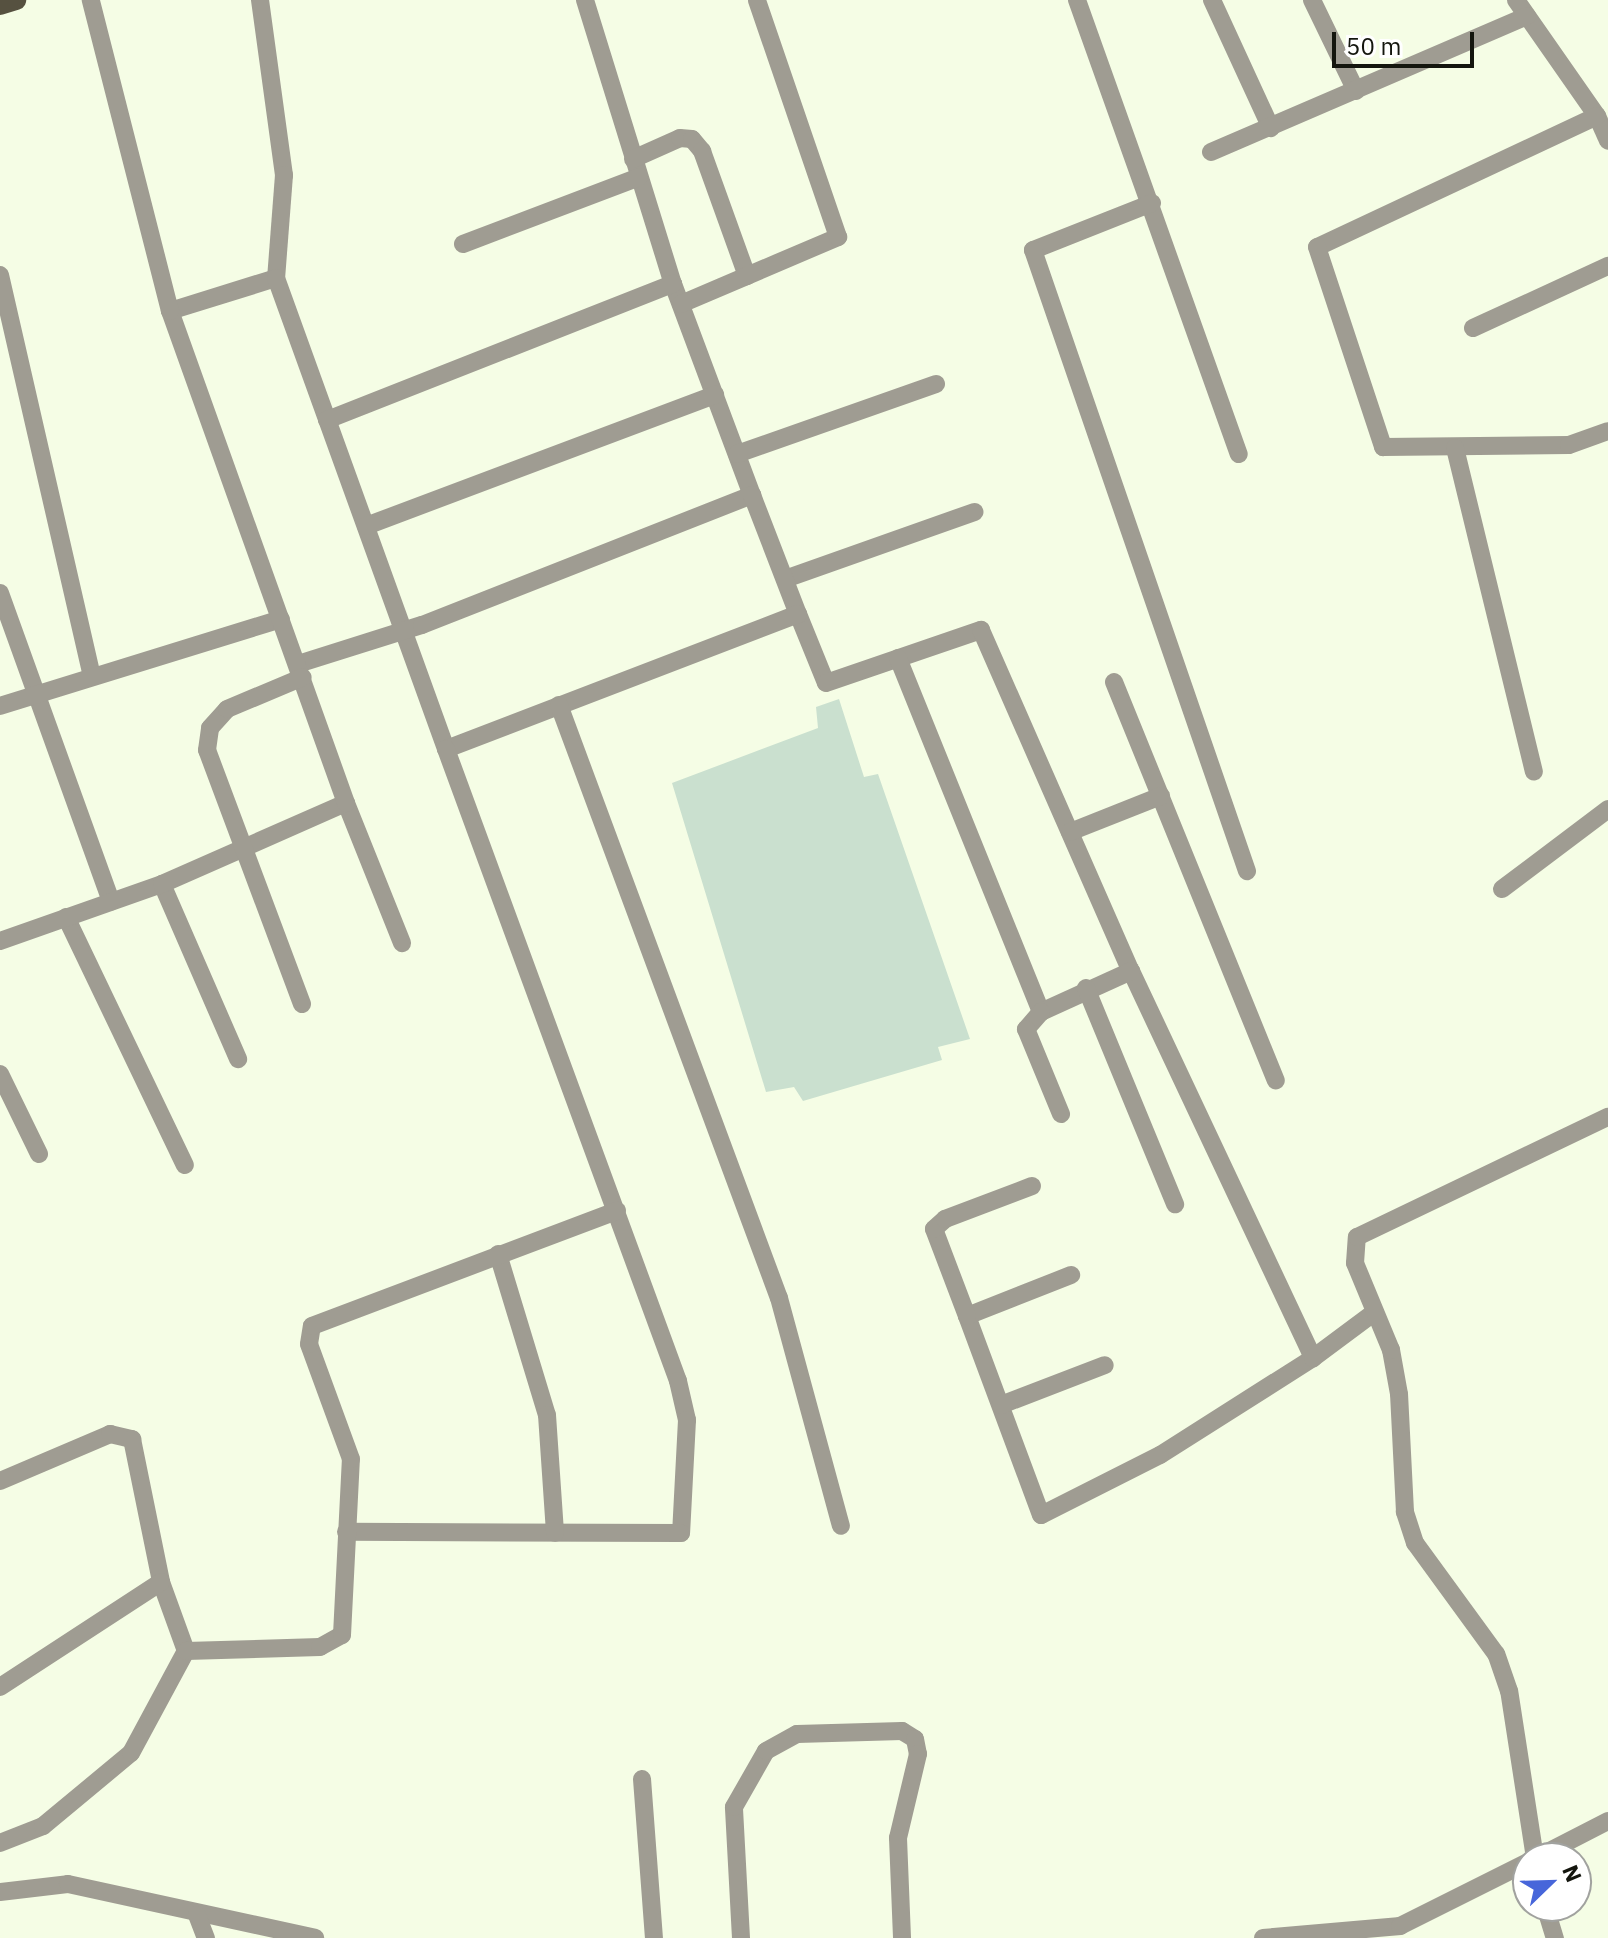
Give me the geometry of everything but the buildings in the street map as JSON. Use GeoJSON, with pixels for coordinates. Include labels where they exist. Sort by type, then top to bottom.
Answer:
{"type":"FeatureCollection","features":[{"type":"Feature","properties":{"kind":"main road"},"geometry":{"type":"LineString","coordinates":[[0,5],[16,0]]}},
{"type":"Feature","properties":{"kind":"street"},"geometry":{"type":"LineString","coordinates":[[91,0],[170,311],[346,803],[402,943]]}},
{"type":"Feature","properties":{"kind":"street"},"geometry":{"type":"LineString","coordinates":[[260,0],[284,175],[276,278],[617,1211],[687,1420],[681,1533],[346,1532]]}},
{"type":"Feature","properties":{"kind":"street"},"geometry":{"type":"LineString","coordinates":[[585,0],[673,284],[826,683],[981,630],[1131,971],[1313,1358]]}},
{"type":"Feature","properties":{"kind":"street"},"geometry":{"type":"LineString","coordinates":[[681,304],[838,237],[757,0]]}},
{"type":"Feature","properties":{"kind":"street"},"geometry":{"type":"LineString","coordinates":[[1077,0],[1152,203],[1239,454]]}},
{"type":"Feature","properties":{"kind":"street"},"geometry":{"type":"LineString","coordinates":[[1212,0],[1271,128]]}},
{"type":"Feature","properties":{"kind":"street"},"geometry":{"type":"LineString","coordinates":[[1312,0],[1356,91]]}},
{"type":"Feature","properties":{"kind":"street"},"geometry":{"type":"LineString","coordinates":[[1516,0],[1597,116],[1608,141]]}},
{"type":"Feature","properties":{"kind":"street"},"geometry":{"type":"LineString","coordinates":[[1211,152],[1527,16]]}},
{"type":"Feature","properties":{"kind":"street"},"geometry":{"type":"LineString","coordinates":[[1597,116],[1317,247],[1383,447],[1569,445],[1608,431]]}},
{"type":"Feature","properties":{"kind":"street"},"geometry":{"type":"LineString","coordinates":[[633,159],[670,141],[692,139],[702,151],[747,276]]}},
{"type":"Feature","properties":{"kind":"street"},"geometry":{"type":"LineString","coordinates":[[463,244],[639,177]]}},
{"type":"Feature","properties":{"kind":"street"},"geometry":{"type":"LineString","coordinates":[[1152,203],[1033,250],[1247,871]]}},
{"type":"Feature","properties":{"kind":"street"},"geometry":{"type":"LineString","coordinates":[[1473,328],[1608,266]]}},
{"type":"Feature","properties":{"kind":"street"},"geometry":{"type":"LineString","coordinates":[[0,275],[92,677]]}},
{"type":"Feature","properties":{"kind":"street"},"geometry":{"type":"LineString","coordinates":[[170,311],[276,278]]}},
{"type":"Feature","properties":{"kind":"street"},"geometry":{"type":"LineString","coordinates":[[327,420],[673,284]]}},
{"type":"Feature","properties":{"kind":"street"},"geometry":{"type":"LineString","coordinates":[[737,454],[936,384]]}},
{"type":"Feature","properties":{"kind":"street"},"geometry":{"type":"LineString","coordinates":[[366,526],[715,395]]}},
{"type":"Feature","properties":{"kind":"street"},"geometry":{"type":"LineString","coordinates":[[1455,448],[1534,772]]}},
{"type":"Feature","properties":{"kind":"street"},"geometry":{"type":"LineString","coordinates":[[302,1004],[209,762],[210,728],[227,709],[300,670],[752,495]]}},
{"type":"Feature","properties":{"kind":"street"},"geometry":{"type":"LineString","coordinates":[[785,579],[974,512]]}},
{"type":"Feature","properties":{"kind":"street"},"geometry":{"type":"LineString","coordinates":[[0,593],[34,695],[111,902]]}},
{"type":"Feature","properties":{"kind":"street"},"geometry":{"type":"LineString","coordinates":[[446,749],[798,614]]}},
{"type":"Feature","properties":{"kind":"street"},"geometry":{"type":"LineString","coordinates":[[0,706],[281,619]]}},
{"type":"Feature","properties":{"kind":"street"},"geometry":{"type":"LineString","coordinates":[[898,658],[1041,1012]]}},
{"type":"Feature","properties":{"kind":"street"},"geometry":{"type":"LineString","coordinates":[[1114,682],[1276,1080]]}},
{"type":"Feature","properties":{"kind":"street"},"geometry":{"type":"LineString","coordinates":[[559,705],[779,1298],[841,1526]]}},
{"type":"Feature","properties":{"kind":"street"},"geometry":{"type":"LineString","coordinates":[[1070,832],[1161,796]]}},
{"type":"Feature","properties":{"kind":"street"},"geometry":{"type":"LineString","coordinates":[[2,933],[66,917],[162,884],[346,803]]}},
{"type":"Feature","properties":{"kind":"street"},"geometry":{"type":"LineString","coordinates":[[1502,889],[1608,809]]}},
{"type":"Feature","properties":{"kind":"street"},"geometry":{"type":"LineString","coordinates":[[162,884],[238,1059]]}},
{"type":"Feature","properties":{"kind":"street"},"geometry":{"type":"LineString","coordinates":[[66,917],[185,1165]]}},
{"type":"Feature","properties":{"kind":"street"},"geometry":{"type":"LineString","coordinates":[[1061,1114],[1026,1029],[1041,1012],[1086,988],[1131,971]]}},
{"type":"Feature","properties":{"kind":"street"},"geometry":{"type":"LineString","coordinates":[[1086,988],[1175,1204]]}},
{"type":"Feature","properties":{"kind":"street"},"geometry":{"type":"LineString","coordinates":[[0,1074],[39,1154]]}},
{"type":"Feature","properties":{"kind":"street"},"geometry":{"type":"LineString","coordinates":[[1533,1842],[1509,1691],[1496,1654],[1415,1543],[1405,1512],[1399,1394],[1391,1350],[1355,1263],[1357,1237],[1608,1117]]}},
{"type":"Feature","properties":{"kind":"street"},"geometry":{"type":"LineString","coordinates":[[1032,1186],[934,1229],[1041,1515],[1160,1455],[1313,1358],[1375,1312]]}},
{"type":"Feature","properties":{"kind":"street"},"geometry":{"type":"LineString","coordinates":[[186,1651],[337,1641],[343,1627],[351,1459],[309,1344],[312,1326],[617,1211]]}},
{"type":"Feature","properties":{"kind":"street"},"geometry":{"type":"LineString","coordinates":[[498,1254],[547,1415],[555,1533]]}},
{"type":"Feature","properties":{"kind":"street"},"geometry":{"type":"LineString","coordinates":[[967,1316],[1071,1275]]}},
{"type":"Feature","properties":{"kind":"street"},"geometry":{"type":"LineString","coordinates":[[1001,1405],[1105,1365]]}},
{"type":"Feature","properties":{"kind":"street"},"geometry":{"type":"LineString","coordinates":[[0,1481],[110,1434],[128,1435],[137,1447],[161,1582],[186,1651],[131,1753],[43,1826],[0,1843]]}},
{"type":"Feature","properties":{"kind":"street"},"geometry":{"type":"LineString","coordinates":[[0,1687],[161,1582]]}},
{"type":"Feature","properties":{"kind":"street"},"geometry":{"type":"LineString","coordinates":[[741,1938],[734,1807],[766,1751],[797,1734],[902,1731],[915,1739],[918,1754],[898,1838],[902,1938]]}},
{"type":"Feature","properties":{"kind":"street"},"geometry":{"type":"LineString","coordinates":[[642,1779],[654,1938]]}},
{"type":"Feature","properties":{"kind":"street"},"geometry":{"type":"LineString","coordinates":[[1567,1842],[1608,1821]]}},
{"type":"Feature","properties":{"kind":"street"},"geometry":{"type":"LineString","coordinates":[[1263,1938],[1353,1936],[1421,1919],[1512,1871]]}},
{"type":"Feature","properties":{"kind":"street"},"geometry":{"type":"LineString","coordinates":[[0,1892],[68,1884],[197,1915],[315,1938]]}},
{"type":"Feature","properties":{"kind":"street"},"geometry":{"type":"LineString","coordinates":[[197,1915],[206,1938]]}}]}
